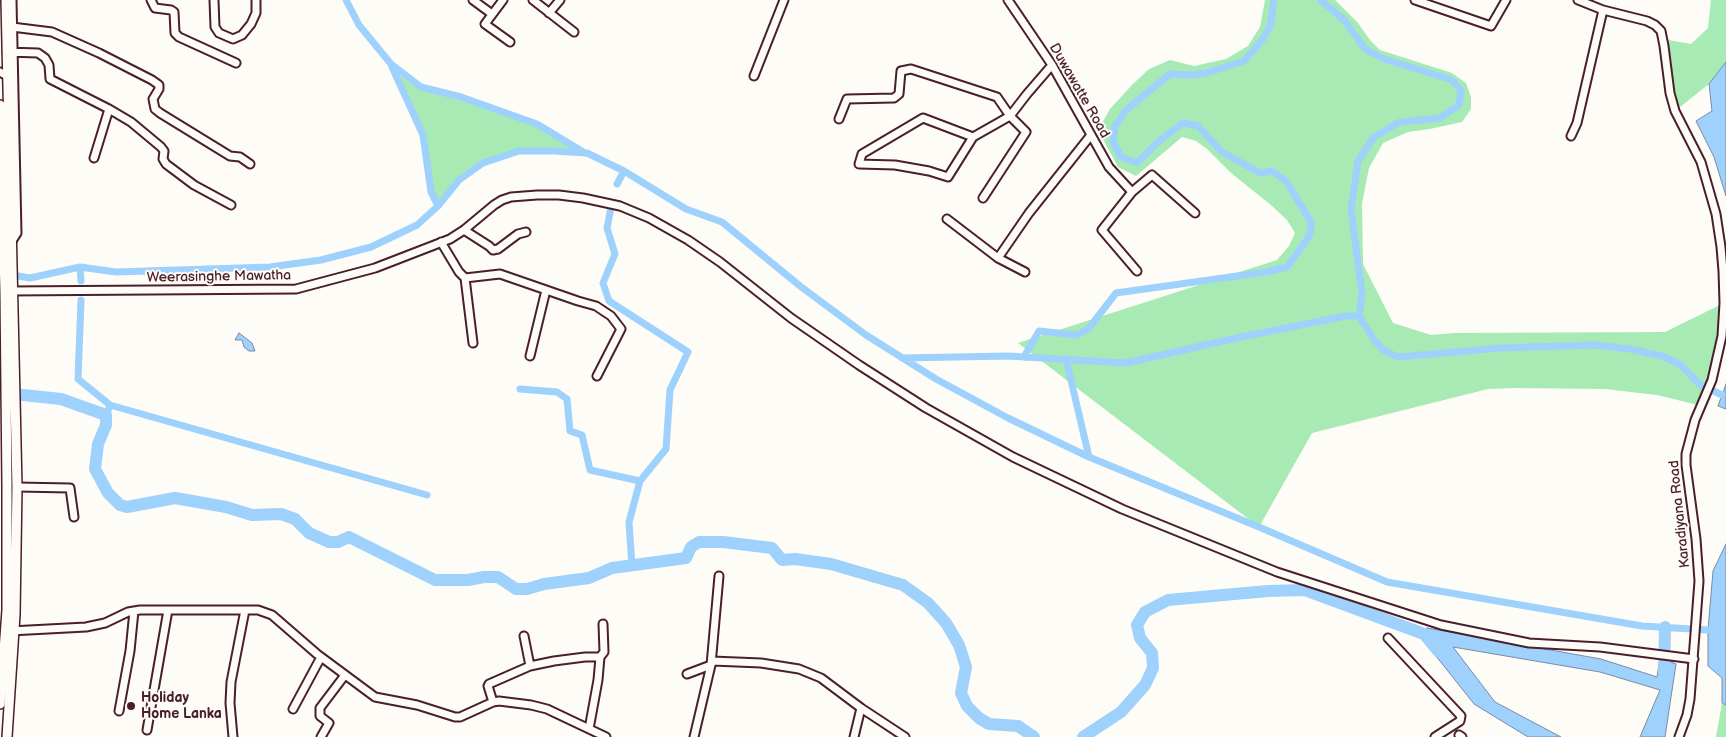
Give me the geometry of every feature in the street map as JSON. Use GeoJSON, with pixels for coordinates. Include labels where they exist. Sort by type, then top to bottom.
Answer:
{"type":"FeatureCollection","features":[{"type":"Feature","properties":{"kind":"main road"},"geometry":{"type":"LineString","coordinates":[[6,0],[10,52],[3,74],[9,245],[9,288],[6,326],[9,630],[7,737]]}},
{"type":"Feature","properties":{"kind":"main road"},"geometry":{"type":"LineString","coordinates":[[0,104],[9,245]]}},
{"type":"Feature","properties":{"kind":"main road"},"geometry":{"type":"LineString","coordinates":[[6,326],[16,487],[8,610]]}},
{"type":"Feature","properties":{"kind":"main road"},"geometry":{"type":"LineString","coordinates":[[0,704],[9,630]]}},
{"type":"Feature","properties":{"kind":"street"},"geometry":{"type":"LineString","coordinates":[[9,245],[16,233],[10,52],[12,0]]}},
{"type":"Feature","properties":{"kind":"street"},"geometry":{"type":"LineString","coordinates":[[151,0],[155,8],[174,12],[175,33],[178,37],[236,63]]}},
{"type":"Feature","properties":{"kind":"street"},"geometry":{"type":"LineString","coordinates":[[214,0],[215,27],[225,37],[233,39],[242,34],[251,24],[256,13],[256,0]]}},
{"type":"Feature","properties":{"kind":"street"},"geometry":{"type":"LineString","coordinates":[[473,0],[492,14]]}},
{"type":"Feature","properties":{"kind":"street"},"geometry":{"type":"LineString","coordinates":[[503,0],[485,24],[510,42]]}},
{"type":"Feature","properties":{"kind":"street"},"geometry":{"type":"LineString","coordinates":[[533,0],[574,32]]}},
{"type":"Feature","properties":{"kind":"street"},"geometry":{"type":"LineString","coordinates":[[549,13],[560,0]]}},
{"type":"Feature","properties":{"kind":"street"},"geometry":{"type":"LineString","coordinates":[[754,76],[784,0]]}},
{"type":"Feature","properties":{"kind":"street","name":"Duwawatte Road"},"geometry":{"type":"LineString","coordinates":[[1008,0],[1052,66],[1109,166],[1132,192]]}},
{"type":"Feature","properties":{"kind":"street"},"geometry":{"type":"LineString","coordinates":[[1415,0],[1491,26],[1506,0]]}},
{"type":"Feature","properties":{"kind":"street","name":"Karadiyana Road"},"geometry":{"type":"LineString","coordinates":[[1578,0],[1603,10],[1647,21],[1661,31],[1670,93],[1675,111],[1701,162],[1716,214],[1723,271],[1722,336],[1712,380],[1695,420],[1686,454],[1699,581],[1690,699],[1687,715],[1679,737]]}},
{"type":"Feature","properties":{"kind":"street"},"geometry":{"type":"LineString","coordinates":[[1572,136],[1577,123],[1603,10]]}},
{"type":"Feature","properties":{"kind":"street"},"geometry":{"type":"LineString","coordinates":[[12,27],[52,32],[152,80],[159,85],[159,89],[152,99],[155,109],[230,156],[240,157],[250,164]]}},
{"type":"Feature","properties":{"kind":"street"},"geometry":{"type":"LineString","coordinates":[[10,52],[38,54],[45,58],[49,65],[50,79],[131,122],[161,147],[164,151],[163,159],[166,164],[194,185],[230,205]]}},
{"type":"Feature","properties":{"kind":"street"},"geometry":{"type":"LineString","coordinates":[[974,137],[923,118],[862,154],[859,164],[895,165],[948,176],[974,137],[1010,116],[1052,66]]}},
{"type":"Feature","properties":{"kind":"street"},"geometry":{"type":"LineString","coordinates":[[839,119],[848,99],[894,98],[899,94],[902,71],[912,69],[997,97],[1010,116],[1026,132],[983,198]]}},
{"type":"Feature","properties":{"kind":"street"},"geometry":{"type":"LineString","coordinates":[[94,158],[109,109]]}},
{"type":"Feature","properties":{"kind":"street"},"geometry":{"type":"LineString","coordinates":[[998,258],[1029,213],[1091,135]]}},
{"type":"Feature","properties":{"kind":"street"},"geometry":{"type":"LineString","coordinates":[[1137,271],[1102,230],[1132,192],[1152,175],[1195,213]]}},
{"type":"Feature","properties":{"kind":"street","name":"Weerasinghe Mawatha"},"geometry":{"type":"LineString","coordinates":[[9,288],[296,289],[375,268],[450,239],[494,205],[511,197],[559,195],[620,206],[649,218],[688,240],[720,262],[791,318],[926,408],[1013,457],[1122,509],[1277,572],[1441,625],[1528,644],[1600,647],[1694,659]]}},
{"type":"Feature","properties":{"kind":"street"},"geometry":{"type":"LineString","coordinates":[[947,219],[998,258],[1025,272]]}},
{"type":"Feature","properties":{"kind":"street"},"geometry":{"type":"LineString","coordinates":[[464,230],[489,246],[492,250],[498,249],[518,234],[526,232]]}},
{"type":"Feature","properties":{"kind":"street"},"geometry":{"type":"LineString","coordinates":[[441,242],[459,272],[465,278],[473,343]]}},
{"type":"Feature","properties":{"kind":"street"},"geometry":{"type":"LineString","coordinates":[[465,278],[500,274],[596,306],[611,316],[621,329],[597,376]]}},
{"type":"Feature","properties":{"kind":"street"},"geometry":{"type":"LineString","coordinates":[[530,356],[546,290]]}},
{"type":"Feature","properties":{"kind":"street"},"geometry":{"type":"LineString","coordinates":[[16,487],[70,488],[74,517]]}},
{"type":"Feature","properties":{"kind":"street"},"geometry":{"type":"LineString","coordinates":[[694,737],[712,663],[719,576]]}},
{"type":"Feature","properties":{"kind":"street"},"geometry":{"type":"LineString","coordinates":[[147,730],[168,610]]}},
{"type":"Feature","properties":{"kind":"street"},"geometry":{"type":"LineString","coordinates":[[234,737],[230,703],[230,682],[245,610]]}},
{"type":"Feature","properties":{"kind":"street"},"geometry":{"type":"LineString","coordinates":[[9,630],[86,627],[105,623],[134,611],[258,610],[272,614],[320,657],[375,697],[417,705],[448,716],[460,717],[493,702],[513,702],[547,709],[606,737]]}},
{"type":"Feature","properties":{"kind":"street"},"geometry":{"type":"LineString","coordinates":[[119,711],[130,651],[134,611]]}},
{"type":"Feature","properties":{"kind":"street"},"geometry":{"type":"LineString","coordinates":[[589,729],[600,657],[604,652],[603,624]]}},
{"type":"Feature","properties":{"kind":"street"},"geometry":{"type":"LineString","coordinates":[[524,636],[530,666]]}},
{"type":"Feature","properties":{"kind":"street"},"geometry":{"type":"LineString","coordinates":[[1388,638],[1461,716],[1460,721],[1435,737]]}},
{"type":"Feature","properties":{"kind":"street"},"geometry":{"type":"LineString","coordinates":[[294,709],[320,657]]}},
{"type":"Feature","properties":{"kind":"street"},"geometry":{"type":"LineString","coordinates":[[493,702],[489,684],[530,666],[554,660],[600,657]]}},
{"type":"Feature","properties":{"kind":"street"},"geometry":{"type":"LineString","coordinates":[[688,674],[712,663],[761,663],[799,669],[821,678],[861,708],[905,737]]}},
{"type":"Feature","properties":{"kind":"street"},"geometry":{"type":"LineString","coordinates":[[321,737],[329,723],[320,716],[320,708],[345,675]]}},
{"type":"Feature","properties":{"kind":"street"},"geometry":{"type":"LineString","coordinates":[[854,737],[861,708]]}},
{"type":"Feature","properties":{"kind":"green space"},"geometry":{"type":"Polygon","coordinates":[[[1265,0],[1335,0],[1358,23],[1380,50],[1452,73],[1466,83],[1471,97],[1471,109],[1462,122],[1408,132],[1383,143],[1369,168],[1362,204],[1363,264],[1393,323],[1431,335],[1454,333],[1665,332],[1724,303],[1722,336],[1702,406],[1657,395],[1605,389],[1488,389],[1312,433],[1259,527],[1018,343],[1277,260],[1289,246],[1295,233],[1287,220],[1196,141],[1182,137],[1136,176],[1118,167],[1098,130],[1110,109],[1149,69],[1170,60],[1194,66],[1226,59],[1248,46],[1260,27],[1265,0]]]}},
{"type":"Feature","properties":{"kind":"green space"},"geometry":{"type":"Polygon","coordinates":[[[1711,0],[1726,0],[1726,62],[1709,84],[1675,111],[1663,39],[1691,44],[1708,28],[1711,0]]]}},
{"type":"Feature","properties":{"kind":"green space"},"geometry":{"type":"Polygon","coordinates":[[[398,74],[419,89],[476,105],[536,126],[575,149],[517,149],[482,162],[459,178],[438,203],[433,190],[425,135],[398,74]]]}},
{"type":"Feature","properties":{"kind":"green space"},"geometry":{"type":"Polygon","coordinates":[[[1722,703],[1726,705],[1726,737],[1716,737],[1722,703]]]}},
{"type":"Feature","properties":{"kind":"water"},"geometry":{"type":"Polygon","coordinates":[[[1726,62],[1726,196],[1714,157],[1696,121],[1712,111],[1709,84],[1726,62]]]}},
{"type":"Feature","properties":{"kind":"water"},"geometry":{"type":"Polygon","coordinates":[[[239,333],[252,343],[255,351],[249,351],[244,347],[242,340],[235,340],[239,333]]]}},
{"type":"Feature","properties":{"kind":"water"},"geometry":{"type":"Polygon","coordinates":[[[1726,384],[1726,409],[1718,406],[1726,384]]]}},
{"type":"Feature","properties":{"kind":"water"},"geometry":{"type":"Polygon","coordinates":[[[1726,544],[1726,705],[1722,703],[1722,678],[1708,666],[1708,630],[1713,571],[1726,544]]]}},
{"type":"Feature","properties":{"kind":"water"},"geometry":{"type":"Polygon","coordinates":[[[1427,628],[1601,659],[1657,677],[1660,658],[1676,664],[1665,737],[1640,737],[1660,690],[1600,672],[1453,647],[1495,702],[1561,737],[1528,737],[1474,704],[1428,646],[1427,628]]]}},
{"type":"Feature","properties":{"kind":"waterway"},"geometry":{"type":"LineString","coordinates":[[346,0],[359,25],[391,64],[421,87],[461,97],[537,124],[585,153]]}},
{"type":"Feature","properties":{"kind":"waterway"},"geometry":{"type":"LineString","coordinates":[[1024,357],[1039,331],[1077,335],[1089,328],[1116,293],[1266,272],[1287,267],[1310,235],[1311,222],[1286,181],[1272,171],[1260,173],[1222,152],[1198,126],[1183,123],[1159,141],[1137,163],[1121,157],[1113,142],[1115,126],[1126,110],[1170,74],[1192,75],[1206,73],[1244,61],[1262,40],[1270,27],[1274,0]]}},
{"type":"Feature","properties":{"kind":"waterway"},"geometry":{"type":"LineString","coordinates":[[1321,0],[1345,21],[1365,49],[1384,59],[1452,80],[1461,90],[1459,105],[1440,118],[1400,122],[1374,137],[1358,161],[1351,210],[1362,293],[1359,316]]}},
{"type":"Feature","properties":{"kind":"waterway"},"geometry":{"type":"LineString","coordinates":[[392,67],[423,135],[431,192],[438,206]]}},
{"type":"Feature","properties":{"kind":"waterway"},"geometry":{"type":"LineString","coordinates":[[0,273],[30,278],[80,267],[116,272],[270,267],[321,260],[371,247],[417,225],[438,206],[459,180],[483,163],[519,151],[587,153],[624,171],[686,209],[722,222],[800,286],[866,335],[936,379],[1008,418],[1089,457],[1387,582],[1642,626],[1708,630]]}},
{"type":"Feature","properties":{"kind":"waterway"},"geometry":{"type":"LineString","coordinates":[[617,184],[624,171]]}},
{"type":"Feature","properties":{"kind":"waterway"},"geometry":{"type":"LineString","coordinates":[[611,208],[607,228],[615,254],[603,283],[609,301],[688,352],[670,390],[666,449],[640,481],[629,522],[632,566]]}},
{"type":"Feature","properties":{"kind":"waterway"},"geometry":{"type":"LineString","coordinates":[[80,267],[81,281]]}},
{"type":"Feature","properties":{"kind":"waterway"},"geometry":{"type":"LineString","coordinates":[[81,300],[78,379],[110,405]]}},
{"type":"Feature","properties":{"kind":"waterway"},"geometry":{"type":"LineString","coordinates":[[902,358],[1008,356],[1126,363],[1345,316],[1359,316],[1374,340],[1385,351],[1398,357],[1500,348],[1595,345],[1630,349],[1662,356],[1681,365],[1699,384],[1722,395]]}},
{"type":"Feature","properties":{"kind":"waterway"},"geometry":{"type":"LineString","coordinates":[[1066,359],[1089,457]]}},
{"type":"Feature","properties":{"kind":"waterway"},"geometry":{"type":"LineString","coordinates":[[520,389],[557,392],[567,399],[570,431],[582,435],[590,470],[640,481]]}},
{"type":"Feature","properties":{"kind":"waterway"},"geometry":{"type":"LineString","coordinates":[[23,395],[61,399],[106,415],[106,425],[98,444],[95,469],[108,493],[120,505],[127,507],[175,498],[226,507],[252,515],[281,514],[295,519],[309,533],[329,542],[338,542],[349,537],[435,580],[468,580],[498,577],[516,589],[527,589],[544,584],[589,578],[612,568],[686,558],[691,547],[699,542],[723,542],[772,548],[782,560],[795,559],[831,564],[903,585],[928,603],[946,623],[959,645],[966,667],[961,693],[967,706],[979,718],[989,724],[1018,726],[1034,737]]}},
{"type":"Feature","properties":{"kind":"waterway"},"geometry":{"type":"LineString","coordinates":[[106,415],[110,405],[427,495]]}},
{"type":"Feature","properties":{"kind":"waterway"},"geometry":{"type":"LineString","coordinates":[[1083,737],[1121,712],[1145,685],[1153,668],[1152,653],[1140,638],[1137,625],[1145,612],[1168,600],[1268,591],[1305,590],[1424,634],[1438,651]]}},
{"type":"Feature","properties":{"kind":"waterway"},"geometry":{"type":"LineString","coordinates":[[1664,677],[1665,627]]}},
{"type":"Feature","properties":{"kind":"place","name":"Holiday Home Lanka"},"geometry":{"type":"Point","coordinates":[131,706]}}]}
